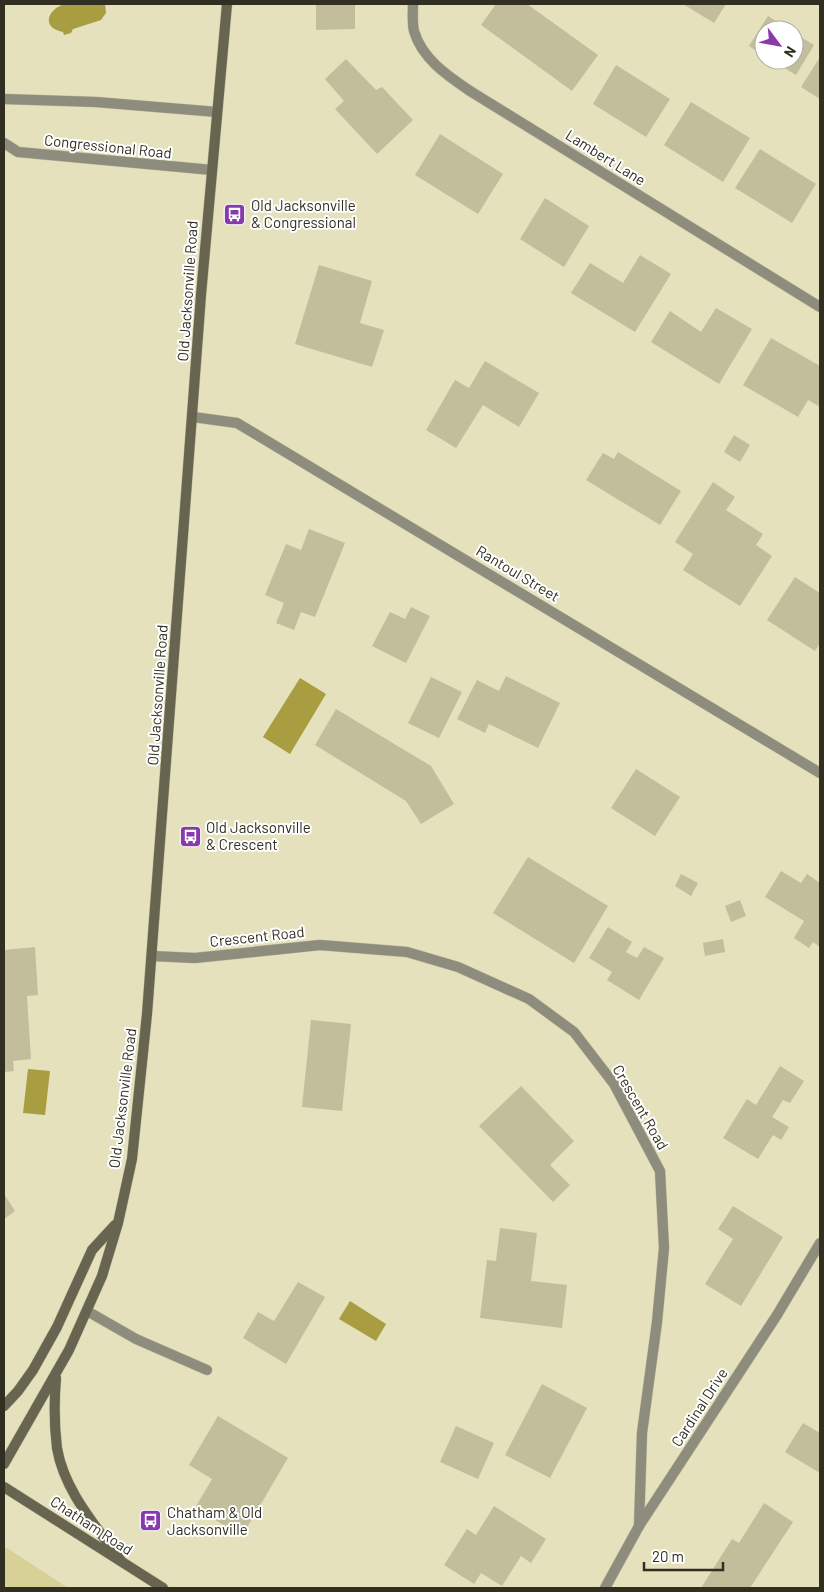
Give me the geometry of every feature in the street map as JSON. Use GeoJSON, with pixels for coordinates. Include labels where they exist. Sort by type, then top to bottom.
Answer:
{"type":"FeatureCollection","features":[{"type":"Feature","properties":{"kind":"street","name":"Old Jacksonville Road"},"geometry":{"type":"LineString","coordinates":[[4,1464],[56,1374],[102,1276],[118,1223],[132,1159],[152,956],[212,170],[227,4]]}},
{"type":"Feature","properties":{"kind":"street","name":"Lambert Lane"},"geometry":{"type":"LineString","coordinates":[[413,4],[414,31],[423,49],[441,70],[470,91],[820,306]]}},
{"type":"Feature","properties":{"kind":"street"},"geometry":{"type":"LineString","coordinates":[[4,99],[96,102],[217,112]]}},
{"type":"Feature","properties":{"kind":"street","name":"Congressional Road"},"geometry":{"type":"LineString","coordinates":[[4,143],[18,152],[212,170]]}},
{"type":"Feature","properties":{"kind":"street","name":"Rantoul Street"},"geometry":{"type":"LineString","coordinates":[[193,417],[237,423],[820,773]]}},
{"type":"Feature","properties":{"kind":"street","name":"Crescent Road"},"geometry":{"type":"LineString","coordinates":[[152,956],[195,958],[320,945],[407,952],[458,967],[529,999],[574,1032],[614,1084],[660,1171],[664,1248],[657,1322],[642,1432],[639,1526]]}},
{"type":"Feature","properties":{"kind":"street"},"geometry":{"type":"LineString","coordinates":[[4,1406],[34,1370],[57,1327],[92,1250],[118,1223]]}},
{"type":"Feature","properties":{"kind":"street","name":"Cardinal Drive"},"geometry":{"type":"LineString","coordinates":[[605,1588],[639,1526],[777,1315],[820,1243]]}},
{"type":"Feature","properties":{"kind":"street"},"geometry":{"type":"LineString","coordinates":[[87,1311],[136,1339],[207,1370]]}},
{"type":"Feature","properties":{"kind":"street"},"geometry":{"type":"LineString","coordinates":[[56,1374],[54,1414],[57,1448],[66,1478],[80,1503],[121,1561]]}},
{"type":"Feature","properties":{"kind":"street","name":"Chatham Road"},"geometry":{"type":"LineString","coordinates":[[4,1487],[163,1588]]}},
{"type":"Feature","properties":{"kind":"shaded area"},"geometry":{"type":"Polygon","coordinates":[[[65,4],[105,4],[106,13],[101,20],[73,29],[71,33],[64,35],[63,32],[51,27],[49,18],[54,10],[65,4]]]}},
{"type":"Feature","properties":{"kind":"shaded area"},"geometry":{"type":"Polygon","coordinates":[[[300,678],[326,694],[290,754],[263,737],[300,678]]]}},
{"type":"Feature","properties":{"kind":"shaded area"},"geometry":{"type":"Polygon","coordinates":[[[28,1069],[50,1071],[45,1115],[23,1113],[28,1069]]]}},
{"type":"Feature","properties":{"kind":"shaded area"},"geometry":{"type":"Polygon","coordinates":[[[350,1301],[386,1324],[376,1341],[339,1319],[350,1301]]]}},
{"type":"Feature","properties":{"kind":"shaded area"},"geometry":{"type":"Polygon","coordinates":[[[4,1546],[68,1588],[4,1588],[4,1546]]]}},
{"type":"Feature","properties":{"kind":"building"},"geometry":{"type":"Polygon","coordinates":[[[316,4],[355,4],[355,29],[316,30],[316,4]]]}},
{"type":"Feature","properties":{"kind":"building"},"geometry":{"type":"Polygon","coordinates":[[[496,4],[527,4],[598,55],[572,91],[481,25],[496,4]]]}},
{"type":"Feature","properties":{"kind":"building"},"geometry":{"type":"Polygon","coordinates":[[[683,4],[726,4],[714,23],[683,4]]]}},
{"type":"Feature","properties":{"kind":"building"},"geometry":{"type":"Polygon","coordinates":[[[768,16],[774,20],[765,20],[768,16]]]}},
{"type":"Feature","properties":{"kind":"building"},"geometry":{"type":"Polygon","coordinates":[[[754,38],[754,49],[749,46],[754,38]]]}},
{"type":"Feature","properties":{"kind":"building"},"geometry":{"type":"Polygon","coordinates":[[[804,39],[814,45],[804,62],[804,39]]]}},
{"type":"Feature","properties":{"kind":"building"},"geometry":{"type":"Polygon","coordinates":[[[820,57],[820,99],[801,87],[820,57]]]}},
{"type":"Feature","properties":{"kind":"building"},"geometry":{"type":"Polygon","coordinates":[[[346,59],[376,90],[382,87],[413,120],[377,154],[335,109],[344,101],[325,79],[346,59]]]}},
{"type":"Feature","properties":{"kind":"building"},"geometry":{"type":"Polygon","coordinates":[[[616,65],[670,99],[646,137],[593,104],[616,65]]]}},
{"type":"Feature","properties":{"kind":"building"},"geometry":{"type":"Polygon","coordinates":[[[788,70],[799,70],[796,75],[788,70]]]}},
{"type":"Feature","properties":{"kind":"building"},"geometry":{"type":"Polygon","coordinates":[[[691,102],[750,138],[723,182],[664,145],[691,102]]]}},
{"type":"Feature","properties":{"kind":"building"},"geometry":{"type":"Polygon","coordinates":[[[440,134],[503,174],[478,214],[415,175],[440,134]]]}},
{"type":"Feature","properties":{"kind":"building"},"geometry":{"type":"Polygon","coordinates":[[[760,149],[816,184],[792,223],[735,188],[760,149]]]}},
{"type":"Feature","properties":{"kind":"building"},"geometry":{"type":"Polygon","coordinates":[[[545,198],[589,226],[564,267],[520,239],[545,198]]]}},
{"type":"Feature","properties":{"kind":"building"},"geometry":{"type":"Polygon","coordinates":[[[640,255],[671,274],[635,332],[571,293],[590,263],[623,283],[640,255]]]}},
{"type":"Feature","properties":{"kind":"building"},"geometry":{"type":"Polygon","coordinates":[[[319,265],[372,281],[360,323],[384,330],[372,367],[295,344],[319,265]]]}},
{"type":"Feature","properties":{"kind":"building"},"geometry":{"type":"Polygon","coordinates":[[[716,308],[752,329],[719,384],[651,342],[670,311],[701,332],[716,308]]]}},
{"type":"Feature","properties":{"kind":"building"},"geometry":{"type":"Polygon","coordinates":[[[771,338],[820,366],[820,407],[808,400],[798,417],[743,385],[771,338]]]}},
{"type":"Feature","properties":{"kind":"building"},"geometry":{"type":"Polygon","coordinates":[[[485,361],[539,393],[519,427],[483,405],[456,448],[426,430],[455,380],[469,388],[485,361]]]}},
{"type":"Feature","properties":{"kind":"building"},"geometry":{"type":"Polygon","coordinates":[[[734,435],[750,445],[740,462],[724,452],[734,435]]]}},
{"type":"Feature","properties":{"kind":"building"},"geometry":{"type":"Polygon","coordinates":[[[618,452],[681,491],[660,525],[586,480],[603,453],[614,459],[618,452]]]}},
{"type":"Feature","properties":{"kind":"building"},"geometry":{"type":"Polygon","coordinates":[[[713,482],[735,497],[726,510],[763,534],[756,545],[772,556],[740,606],[683,570],[693,554],[675,542],[713,482]]]}},
{"type":"Feature","properties":{"kind":"building"},"geometry":{"type":"Polygon","coordinates":[[[309,529],[345,543],[315,617],[301,612],[294,630],[276,623],[284,603],[265,595],[286,544],[301,550],[309,529]]]}},
{"type":"Feature","properties":{"kind":"building"},"geometry":{"type":"Polygon","coordinates":[[[795,577],[820,593],[820,643],[815,651],[767,620],[795,577]]]}},
{"type":"Feature","properties":{"kind":"building"},"geometry":{"type":"Polygon","coordinates":[[[411,607],[430,616],[406,663],[372,646],[390,612],[405,619],[411,607]]]}},
{"type":"Feature","properties":{"kind":"building"},"geometry":{"type":"Polygon","coordinates":[[[506,676],[560,703],[538,748],[489,724],[485,733],[457,719],[477,680],[499,691],[506,676]]]}},
{"type":"Feature","properties":{"kind":"building"},"geometry":{"type":"Polygon","coordinates":[[[431,677],[462,692],[439,738],[408,723],[431,677]]]}},
{"type":"Feature","properties":{"kind":"building"},"geometry":{"type":"Polygon","coordinates":[[[336,709],[431,766],[454,804],[421,824],[406,801],[315,745],[336,709]]]}},
{"type":"Feature","properties":{"kind":"building"},"geometry":{"type":"Polygon","coordinates":[[[636,769],[680,797],[655,836],[611,808],[636,769]]]}},
{"type":"Feature","properties":{"kind":"building"},"geometry":{"type":"Polygon","coordinates":[[[528,857],[608,906],[574,963],[493,913],[528,857]]]}},
{"type":"Feature","properties":{"kind":"building"},"geometry":{"type":"Polygon","coordinates":[[[781,871],[801,883],[807,874],[820,883],[820,947],[813,942],[809,948],[794,938],[804,921],[765,897],[781,871]]]}},
{"type":"Feature","properties":{"kind":"building"},"geometry":{"type":"Polygon","coordinates":[[[681,874],[698,883],[691,896],[675,886],[681,874]]]}},
{"type":"Feature","properties":{"kind":"building"},"geometry":{"type":"Polygon","coordinates":[[[740,900],[746,916],[731,922],[725,906],[740,900]]]}},
{"type":"Feature","properties":{"kind":"building"},"geometry":{"type":"Polygon","coordinates":[[[608,927],[632,942],[626,952],[637,958],[644,947],[664,958],[639,1000],[607,980],[612,972],[589,958],[608,927]]]}},
{"type":"Feature","properties":{"kind":"building"},"geometry":{"type":"Polygon","coordinates":[[[723,939],[725,952],[705,956],[703,943],[723,939]]]}},
{"type":"Feature","properties":{"kind":"building"},"geometry":{"type":"Polygon","coordinates":[[[35,947],[38,995],[27,996],[31,1059],[13,1061],[14,1071],[4,1072],[4,950],[35,947]]]}},
{"type":"Feature","properties":{"kind":"building"},"geometry":{"type":"Polygon","coordinates":[[[311,1020],[351,1024],[342,1111],[302,1107],[311,1020]]]}},
{"type":"Feature","properties":{"kind":"building"},"geometry":{"type":"Polygon","coordinates":[[[780,1066],[804,1081],[790,1103],[783,1100],[772,1117],[789,1127],[781,1140],[773,1135],[758,1159],[723,1138],[747,1099],[756,1105],[780,1066]]]}},
{"type":"Feature","properties":{"kind":"building"},"geometry":{"type":"Polygon","coordinates":[[[521,1086],[574,1141],[550,1165],[570,1185],[553,1202],[479,1126],[521,1086]]]}},
{"type":"Feature","properties":{"kind":"building"},"geometry":{"type":"Polygon","coordinates":[[[4,1194],[15,1211],[4,1219],[4,1194]]]}},
{"type":"Feature","properties":{"kind":"building"},"geometry":{"type":"Polygon","coordinates":[[[733,1206],[783,1237],[741,1306],[705,1284],[733,1239],[718,1229],[733,1206]]]}},
{"type":"Feature","properties":{"kind":"building"},"geometry":{"type":"Polygon","coordinates":[[[500,1228],[537,1233],[531,1281],[567,1285],[562,1328],[480,1318],[487,1260],[496,1261],[500,1228]]]}},
{"type":"Feature","properties":{"kind":"building"},"geometry":{"type":"Polygon","coordinates":[[[298,1282],[325,1297],[286,1364],[243,1338],[258,1312],[274,1321],[298,1282]]]}},
{"type":"Feature","properties":{"kind":"building"},"geometry":{"type":"Polygon","coordinates":[[[542,1384],[587,1408],[550,1478],[505,1455],[542,1384]]]}},
{"type":"Feature","properties":{"kind":"building"},"geometry":{"type":"Polygon","coordinates":[[[218,1416],[288,1458],[242,1536],[195,1508],[212,1479],[189,1465],[218,1416]]]}},
{"type":"Feature","properties":{"kind":"building"},"geometry":{"type":"Polygon","coordinates":[[[803,1423],[820,1433],[820,1473],[785,1452],[803,1423]]]}},
{"type":"Feature","properties":{"kind":"building"},"geometry":{"type":"Polygon","coordinates":[[[456,1426],[494,1443],[478,1479],[440,1462],[456,1426]]]}},
{"type":"Feature","properties":{"kind":"building"},"geometry":{"type":"Polygon","coordinates":[[[764,1503],[793,1522],[750,1588],[701,1588],[732,1539],[739,1543],[764,1503]]]}},
{"type":"Feature","properties":{"kind":"building"},"geometry":{"type":"Polygon","coordinates":[[[494,1506],[546,1539],[531,1563],[521,1556],[502,1586],[481,1573],[474,1584],[444,1565],[467,1529],[476,1535],[494,1506]]]}},
{"type":"Feature","properties":{"kind":"place","name":"Old Jacksonville & Congressional"},"geometry":{"type":"Point","coordinates":[235,214]}},
{"type":"Feature","properties":{"kind":"place","name":"Old Jacksonville & Crescent"},"geometry":{"type":"Point","coordinates":[190,836]}},
{"type":"Feature","properties":{"kind":"place","name":"Chatham & Old Jacksonville"},"geometry":{"type":"Point","coordinates":[151,1521]}}]}
